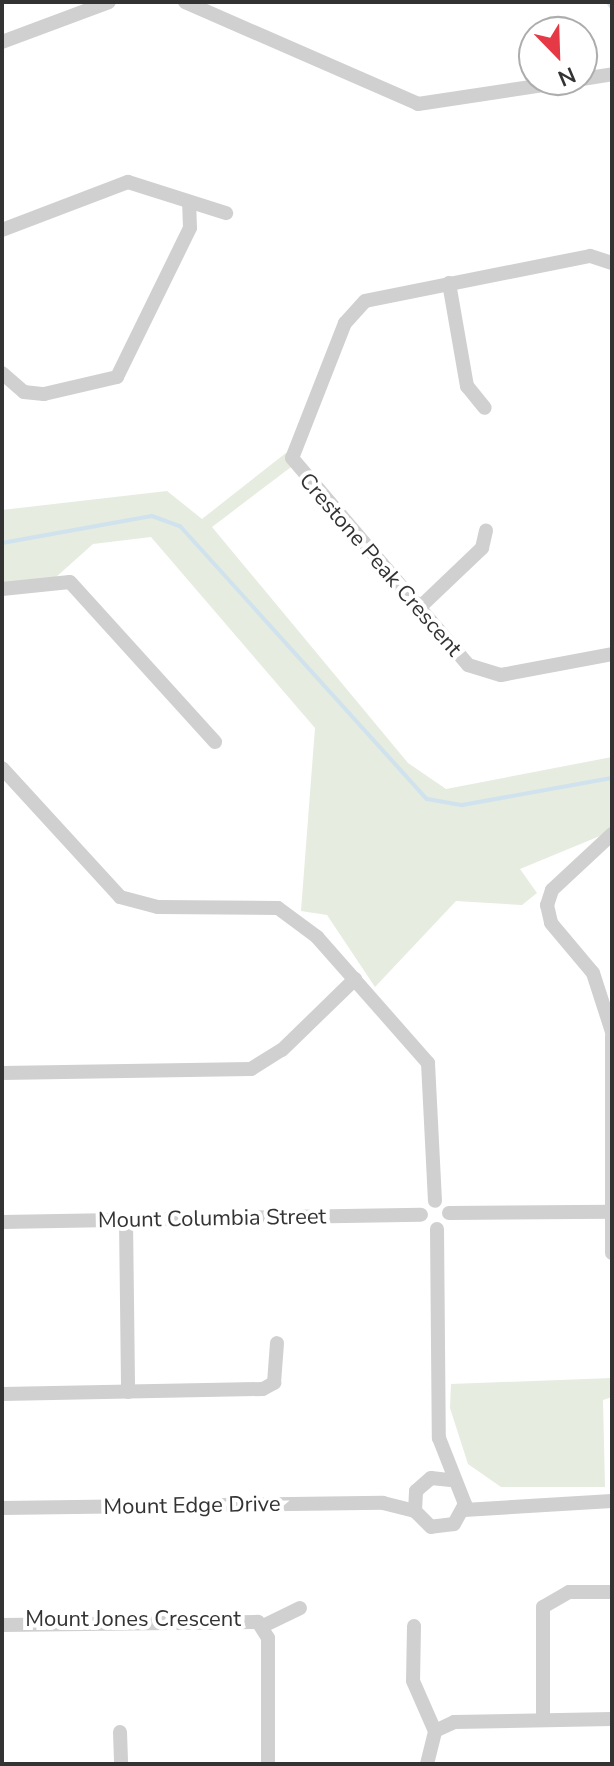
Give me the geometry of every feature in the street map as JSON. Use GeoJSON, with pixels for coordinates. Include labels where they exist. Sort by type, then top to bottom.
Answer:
{"type":"FeatureCollection","features":[{"type":"Feature","properties":{"kind":"street"},"geometry":{"type":"LineString","coordinates":[[2,42],[109,2]]}},
{"type":"Feature","properties":{"kind":"street"},"geometry":{"type":"LineString","coordinates":[[185,2],[418,104],[518,89]]}},
{"type":"Feature","properties":{"kind":"street"},"geometry":{"type":"LineString","coordinates":[[2,230],[128,182],[226,213]]}},
{"type":"Feature","properties":{"kind":"street"},"geometry":{"type":"LineString","coordinates":[[2,373],[24,392],[44,394],[117,377],[190,228],[189,203]]}},
{"type":"Feature","properties":{"kind":"street","name":"Crestone Peak Crescent"},"geometry":{"type":"LineString","coordinates":[[612,261],[590,256],[374,297],[352,312],[292,447],[302,477],[417,610],[485,672],[612,654]]}},
{"type":"Feature","properties":{"kind":"street"},"geometry":{"type":"LineString","coordinates":[[449,283],[467,386],[485,408]]}},
{"type":"Feature","properties":{"kind":"street"},"geometry":{"type":"LineString","coordinates":[[417,610],[482,548],[486,530]]}},
{"type":"Feature","properties":{"kind":"street"},"geometry":{"type":"LineString","coordinates":[[2,589],[70,582],[215,742]]}},
{"type":"Feature","properties":{"kind":"street"},"geometry":{"type":"LineString","coordinates":[[2,768],[120,897],[158,907],[278,908],[298,918],[428,1063],[435,1201],[449,1213],[611,1212]]}},
{"type":"Feature","properties":{"kind":"street"},"geometry":{"type":"LineString","coordinates":[[612,834],[552,890],[547,905],[551,923],[593,973],[612,1034],[612,1253]]}},
{"type":"Feature","properties":{"kind":"street"},"geometry":{"type":"LineString","coordinates":[[2,1073],[251,1069],[282,1050],[355,979]]}},
{"type":"Feature","properties":{"kind":"street"},"geometry":{"type":"LineString","coordinates":[[435,1201],[421,1215],[437,1229]]}},
{"type":"Feature","properties":{"kind":"street"},"geometry":{"type":"LineString","coordinates":[[449,1213],[437,1229],[439,1438],[464,1510]]}},
{"type":"Feature","properties":{"kind":"street","name":"Mount Columbia Street"},"geometry":{"type":"LineString","coordinates":[[2,1222],[421,1215]]}},
{"type":"Feature","properties":{"kind":"street"},"geometry":{"type":"LineString","coordinates":[[126,1220],[128,1392]]}},
{"type":"Feature","properties":{"kind":"street"},"geometry":{"type":"LineString","coordinates":[[2,1394],[269,1387],[277,1343]]}},
{"type":"Feature","properties":{"kind":"street"},"geometry":{"type":"LineString","coordinates":[[415,1511],[439,1438]]}},
{"type":"Feature","properties":{"kind":"street","name":"Mount Edge Drive"},"geometry":{"type":"LineString","coordinates":[[383,1503],[421,1486],[456,1484],[498,1502]]}},
{"type":"Feature","properties":{"kind":"street","name":"Mount Edge Drive"},"geometry":{"type":"LineString","coordinates":[[2,1508],[383,1503],[415,1511],[426,1524],[443,1528],[464,1510],[498,1502],[612,1501]]}},
{"type":"Feature","properties":{"kind":"street"},"geometry":{"type":"LineString","coordinates":[[543,1719],[543,1607],[569,1592],[612,1592]]}},
{"type":"Feature","properties":{"kind":"street","name":"Mount Jones Crescent"},"geometry":{"type":"LineString","coordinates":[[2,1625],[238,1617],[263,1626],[300,1608]]}},
{"type":"Feature","properties":{"kind":"street","name":"Mount Jones Crescent"},"geometry":{"type":"LineString","coordinates":[[263,1626],[268,1764]]}},
{"type":"Feature","properties":{"kind":"street"},"geometry":{"type":"LineString","coordinates":[[414,1626],[413,1681],[435,1731],[427,1764]]}},
{"type":"Feature","properties":{"kind":"street"},"geometry":{"type":"LineString","coordinates":[[435,1731],[454,1722],[612,1719]]}},
{"type":"Feature","properties":{"kind":"street"},"geometry":{"type":"LineString","coordinates":[[120,1732],[121,1764]]}},
{"type":"Feature","properties":{"kind":"shaded area"},"geometry":{"type":"Polygon","coordinates":[[[291,449],[295,464],[212,527],[408,763],[446,789],[612,757],[612,831],[520,869],[537,893],[522,905],[456,901],[375,987],[327,915],[301,911],[315,728],[151,537],[93,544],[55,578],[2,587],[2,510],[167,491],[202,519],[291,449]]]}},
{"type":"Feature","properties":{"kind":"shaded area"},"geometry":{"type":"Polygon","coordinates":[[[612,1378],[612,1397],[603,1400],[605,1487],[501,1487],[468,1464],[450,1408],[451,1384],[612,1378]]]}},
{"type":"Feature","properties":{"kind":"waterway"},"geometry":{"type":"LineString","coordinates":[[608,2],[612,8]]}},
{"type":"Feature","properties":{"kind":"waterway"},"geometry":{"type":"LineString","coordinates":[[2,543],[152,516],[180,526],[427,799],[462,805],[612,778]]}}]}
